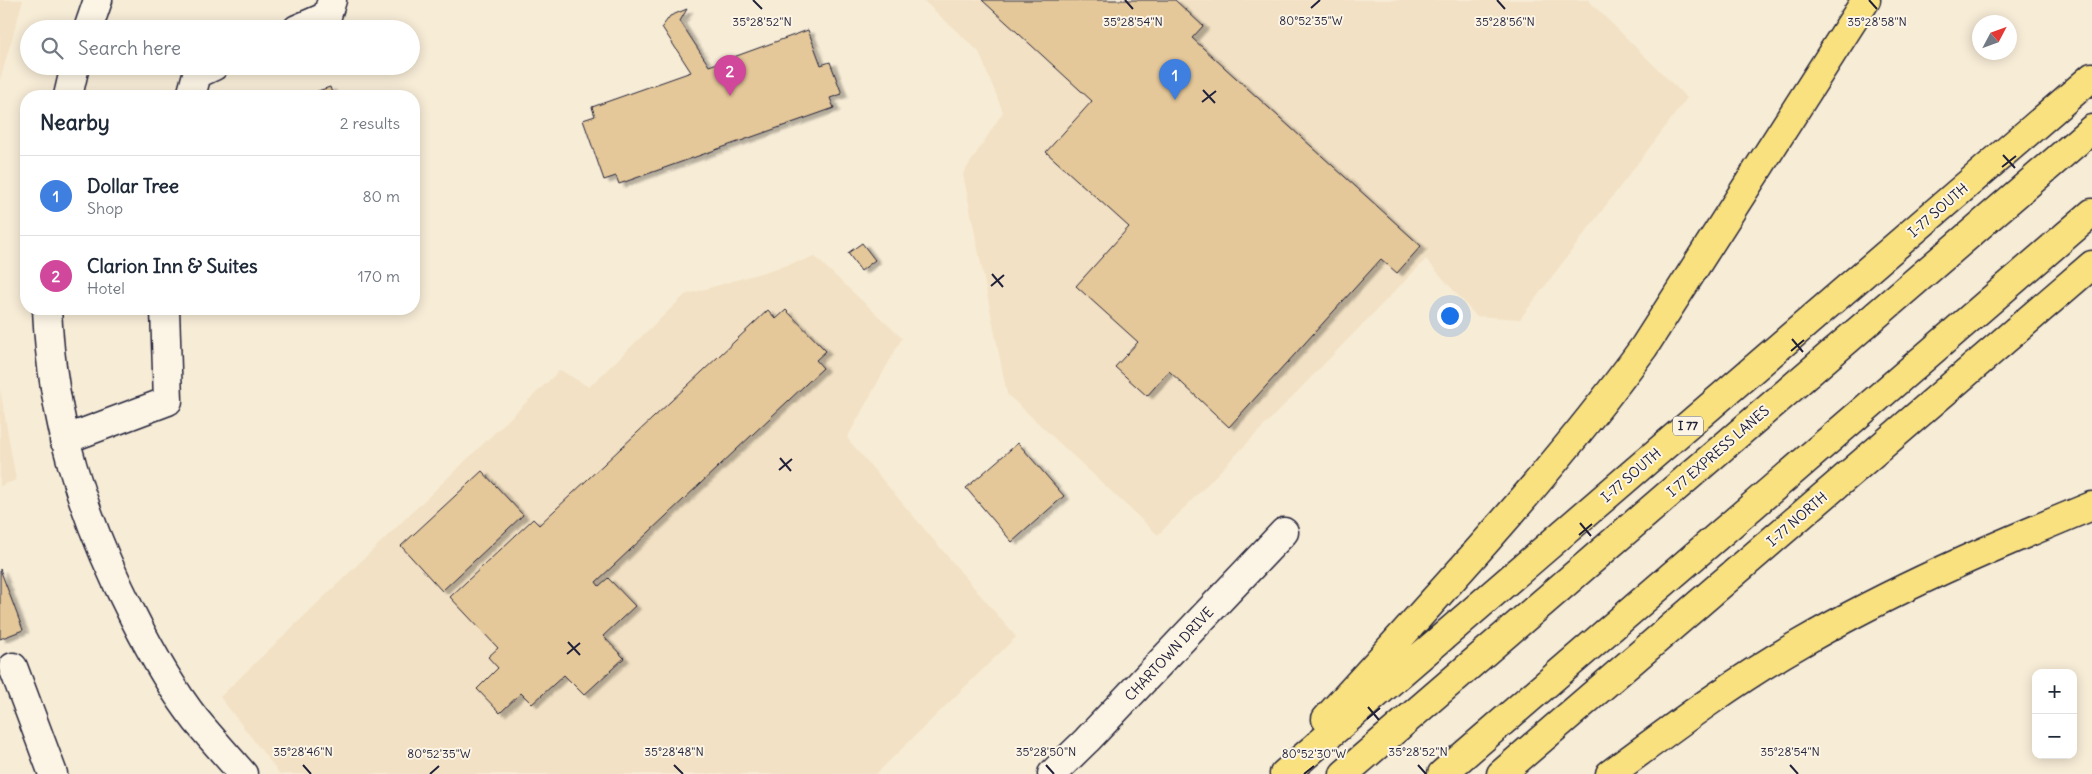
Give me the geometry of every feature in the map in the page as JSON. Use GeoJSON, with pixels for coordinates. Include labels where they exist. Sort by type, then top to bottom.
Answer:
{"type":"FeatureCollection","features":[{"type":"Feature","properties":{"kind":"highway"},"geometry":{"type":"LineString","coordinates":[[1276,774],[1508,516],[1616,386],[1644,347],[1863,2]]}},
{"type":"Feature","properties":{"kind":"highway","name":"I-77 SOUTH"},"geometry":{"type":"LineString","coordinates":[[1284,774],[2092,78]]}},
{"type":"Feature","properties":{"kind":"highway","name":"I 77 EXPRESS LANES"},"geometry":{"type":"LineString","coordinates":[[1344,774],[2092,129]]}},
{"type":"Feature","properties":{"kind":"highway"},"geometry":{"type":"LineString","coordinates":[[1442,774],[2092,213]]}},
{"type":"Feature","properties":{"kind":"highway","name":"I-77 NORTH"},"geometry":{"type":"LineString","coordinates":[[1502,774],[2092,265]]}},
{"type":"Feature","properties":{"kind":"highway"},"geometry":{"type":"LineString","coordinates":[[1610,774],[1730,687],[1799,644],[1921,579],[2092,506]]}},
{"type":"Feature","properties":{"kind":"street"},"geometry":{"type":"LineString","coordinates":[[91,20],[98,0]]}},
{"type":"Feature","properties":{"kind":"street"},"geometry":{"type":"LineString","coordinates":[[318,20],[327,16],[332,0]]}},
{"type":"Feature","properties":{"kind":"street"},"geometry":{"type":"LineString","coordinates":[[69,90],[73,75]]}},
{"type":"Feature","properties":{"kind":"street"},"geometry":{"type":"LineString","coordinates":[[193,90],[197,75]]}},
{"type":"Feature","properties":{"kind":"street"},"geometry":{"type":"LineString","coordinates":[[47,315],[50,357],[64,440],[89,519],[108,567],[148,646],[195,719],[243,774]]}},
{"type":"Feature","properties":{"kind":"street"},"geometry":{"type":"LineString","coordinates":[[64,440],[168,401],[165,315]]}},
{"type":"Feature","properties":{"kind":"street","name":"CHARTOWN DRIVE"},"geometry":{"type":"LineString","coordinates":[[1052,774],[1087,740],[1284,532]]}},
{"type":"Feature","properties":{"kind":"street"},"geometry":{"type":"LineString","coordinates":[[13,667],[53,774]]}},
{"type":"Feature","properties":{"kind":"shaded area"},"geometry":{"type":"Polygon","coordinates":[[[0,0],[23,0],[0,80],[0,0]]]}},
{"type":"Feature","properties":{"kind":"shaded area"},"geometry":{"type":"Polygon","coordinates":[[[923,0],[1590,0],[1687,98],[1520,319],[1476,316],[1426,259],[1158,535],[1007,394],[963,174],[1003,112],[979,52],[923,0]]]}},
{"type":"Feature","properties":{"kind":"shaded area"},"geometry":{"type":"Polygon","coordinates":[[[815,257],[902,338],[847,438],[1016,637],[876,774],[280,774],[220,697],[560,370],[589,387],[685,295],[815,257]]]}},
{"type":"Feature","properties":{"kind":"shaded area"},"geometry":{"type":"Polygon","coordinates":[[[0,389],[16,480],[0,486],[0,389]]]}},
{"type":"Feature","properties":{"kind":"building"},"geometry":{"type":"Polygon","coordinates":[[[982,0],[1175,0],[1203,26],[1192,38],[1421,246],[1397,273],[1381,259],[1229,427],[1169,371],[1147,396],[1115,367],[1138,342],[1076,286],[1129,227],[1046,152],[1092,101],[982,0]]]}},
{"type":"Feature","properties":{"kind":"building"},"geometry":{"type":"Polygon","coordinates":[[[687,9],[680,21],[709,66],[808,30],[821,65],[830,62],[842,94],[830,98],[834,108],[619,184],[616,176],[604,180],[583,120],[595,116],[592,107],[691,72],[662,27],[670,16],[687,9]]]}},
{"type":"Feature","properties":{"kind":"building"},"geometry":{"type":"Polygon","coordinates":[[[862,243],[875,260],[861,271],[848,253],[862,243]]]}},
{"type":"Feature","properties":{"kind":"building"},"geometry":{"type":"Polygon","coordinates":[[[768,310],[776,319],[786,310],[826,351],[816,360],[823,368],[596,582],[599,586],[608,578],[635,606],[603,636],[624,658],[584,695],[564,675],[532,704],[521,693],[500,713],[477,689],[498,668],[488,657],[498,648],[450,597],[533,519],[539,525],[768,310]]]}},
{"type":"Feature","properties":{"kind":"building"},"geometry":{"type":"Polygon","coordinates":[[[1018,443],[1064,496],[1012,542],[966,488],[1018,443]]]}},
{"type":"Feature","properties":{"kind":"building"},"geometry":{"type":"Polygon","coordinates":[[[482,471],[523,515],[442,591],[401,546],[482,471]]]}},
{"type":"Feature","properties":{"kind":"building"},"geometry":{"type":"Polygon","coordinates":[[[0,569],[23,630],[0,639],[0,569]]]}},
{"type":"Feature","properties":{"kind":"place","name":"Clarion Inn & Suites"},"geometry":{"type":"Point","coordinates":[730,96]}},
{"type":"Feature","properties":{"kind":"place","name":"Dollar Tree"},"geometry":{"type":"Point","coordinates":[1175,100]}}]}
